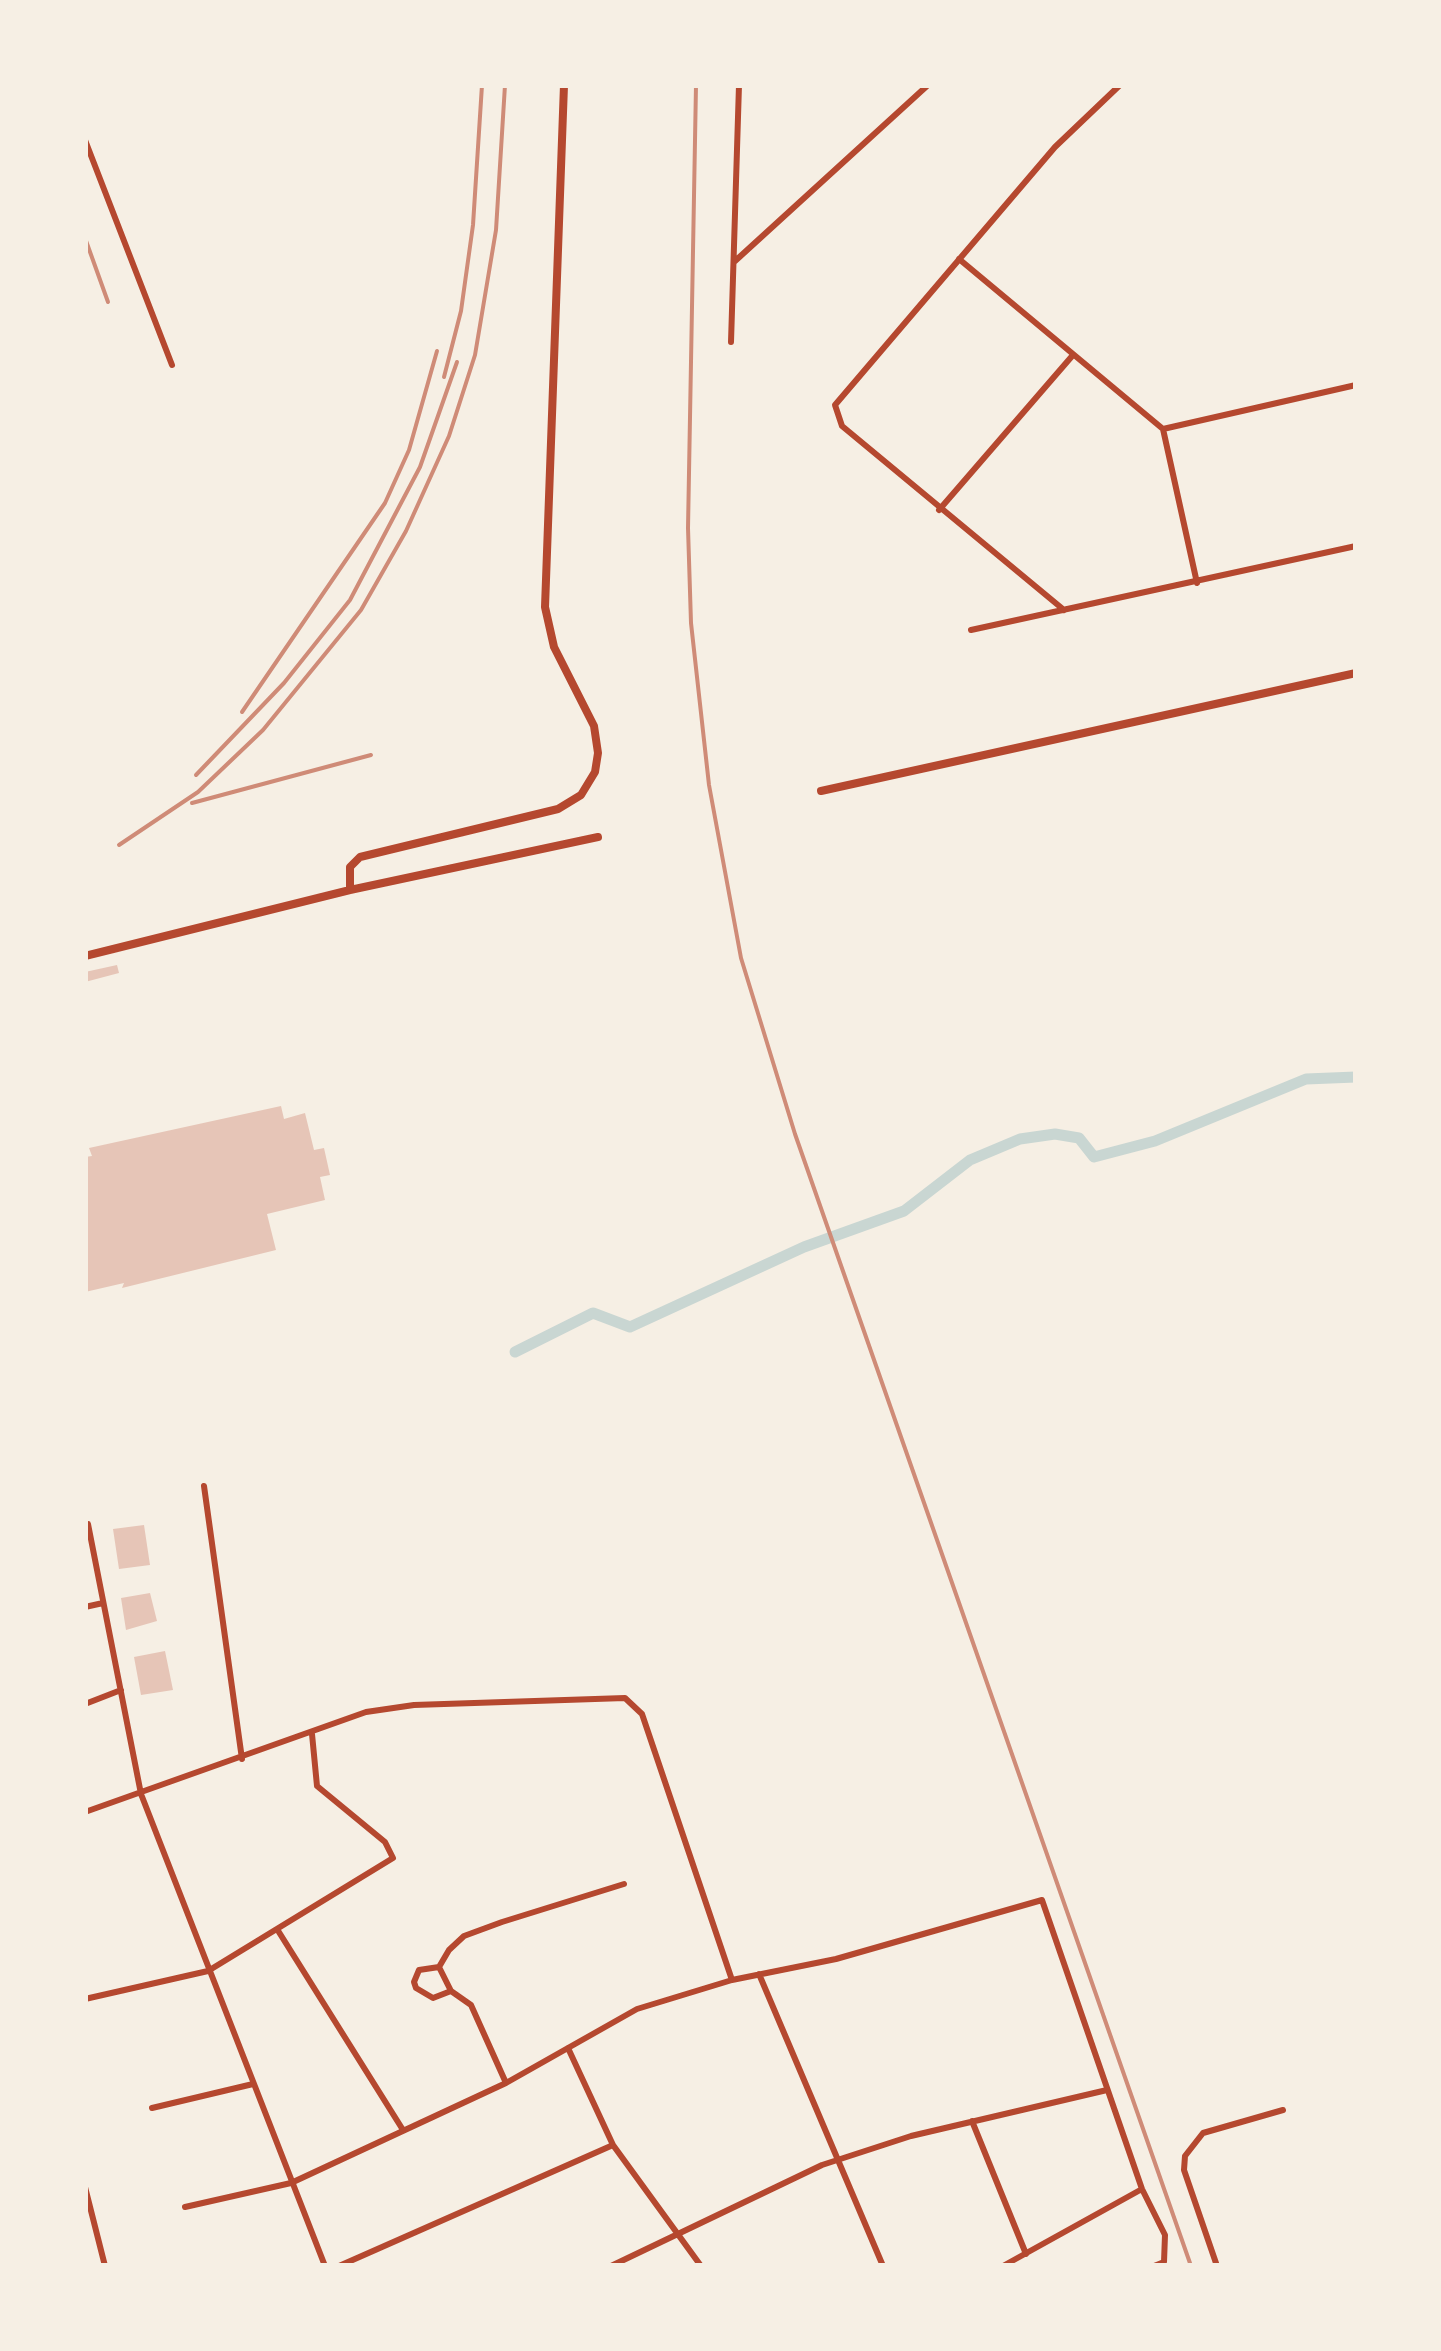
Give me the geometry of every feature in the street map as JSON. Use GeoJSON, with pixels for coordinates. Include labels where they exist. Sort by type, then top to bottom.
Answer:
{"type":"FeatureCollection","features":[{"type":"Feature","properties":{"kind":"street"},"geometry":{"type":"LineString","coordinates":[[350,890],[350,867],[360,857],[558,809],[580,796],[595,772],[598,753],[594,726],[554,648],[545,608],[564,85]]}},
{"type":"Feature","properties":{"kind":"street"},"geometry":{"type":"LineString","coordinates":[[731,342],[739,85]]}},
{"type":"Feature","properties":{"kind":"street"},"geometry":{"type":"LineString","coordinates":[[734,262],[928,85]]}},
{"type":"Feature","properties":{"kind":"street"},"geometry":{"type":"LineString","coordinates":[[1064,610],[939,510],[842,426],[835,413],[838,400],[1055,147],[1120,85]]}},
{"type":"Feature","properties":{"kind":"street"},"geometry":{"type":"LineString","coordinates":[[85,140],[172,366]]}},
{"type":"Feature","properties":{"kind":"street"},"geometry":{"type":"LineString","coordinates":[[959,260],[1164,429],[1197,583]]}},
{"type":"Feature","properties":{"kind":"street"},"geometry":{"type":"LineString","coordinates":[[939,510],[1073,355]]}},
{"type":"Feature","properties":{"kind":"street"},"geometry":{"type":"LineString","coordinates":[[1164,429],[1356,385]]}},
{"type":"Feature","properties":{"kind":"street"},"geometry":{"type":"LineString","coordinates":[[971,630],[1356,546]]}},
{"type":"Feature","properties":{"kind":"street"},"geometry":{"type":"LineString","coordinates":[[821,791],[1356,673]]}},
{"type":"Feature","properties":{"kind":"street"},"geometry":{"type":"LineString","coordinates":[[85,956],[350,890],[598,837]]}},
{"type":"Feature","properties":{"kind":"street"},"geometry":{"type":"LineString","coordinates":[[204,1486],[242,1759]]}},
{"type":"Feature","properties":{"kind":"street"},"geometry":{"type":"LineString","coordinates":[[88,1524],[141,1794],[325,2266]]}},
{"type":"Feature","properties":{"kind":"street"},"geometry":{"type":"LineString","coordinates":[[85,1607],[104,1603]]}},
{"type":"Feature","properties":{"kind":"street"},"geometry":{"type":"LineString","coordinates":[[85,1704],[121,1690]]}},
{"type":"Feature","properties":{"kind":"street"},"geometry":{"type":"LineString","coordinates":[[85,1812],[366,1712],[393,1706],[631,1701],[642,1714],[732,1980]]}},
{"type":"Feature","properties":{"kind":"street"},"geometry":{"type":"LineString","coordinates":[[85,1998],[208,1970],[388,1864],[393,1852],[318,1786],[312,1734]]}},
{"type":"Feature","properties":{"kind":"street"},"geometry":{"type":"LineString","coordinates":[[451,1991],[433,1998],[416,1988],[414,1982],[419,1970],[440,1966],[464,1936],[624,1884]]}},
{"type":"Feature","properties":{"kind":"street"},"geometry":{"type":"LineString","coordinates":[[185,2207],[291,2183],[506,2083],[637,2009],[732,1980],[836,1959],[1042,1900],[1094,2041],[1106,2090],[1142,2189],[1165,2235],[1164,2262],[1154,2266]]}},
{"type":"Feature","properties":{"kind":"street"},"geometry":{"type":"LineString","coordinates":[[277,1928],[402,2130]]}},
{"type":"Feature","properties":{"kind":"street"},"geometry":{"type":"LineString","coordinates":[[440,1966],[451,1991],[471,2005],[506,2083]]}},
{"type":"Feature","properties":{"kind":"street"},"geometry":{"type":"LineString","coordinates":[[759,1974],[882,2266]]}},
{"type":"Feature","properties":{"kind":"street"},"geometry":{"type":"LineString","coordinates":[[568,2048],[613,2145],[701,2266]]}},
{"type":"Feature","properties":{"kind":"street"},"geometry":{"type":"LineString","coordinates":[[152,2108],[253,2084]]}},
{"type":"Feature","properties":{"kind":"street"},"geometry":{"type":"LineString","coordinates":[[612,2266],[837,2161],[972,2121],[1106,2090]]}},
{"type":"Feature","properties":{"kind":"street"},"geometry":{"type":"LineString","coordinates":[[1217,2266],[1184,2170],[1185,2156],[1202,2133],[1283,2110]]}},
{"type":"Feature","properties":{"kind":"street"},"geometry":{"type":"LineString","coordinates":[[972,2121],[1026,2254]]}},
{"type":"Feature","properties":{"kind":"street"},"geometry":{"type":"LineString","coordinates":[[340,2266],[613,2145]]}},
{"type":"Feature","properties":{"kind":"street"},"geometry":{"type":"LineString","coordinates":[[85,2187],[105,2266]]}},
{"type":"Feature","properties":{"kind":"street"},"geometry":{"type":"LineString","coordinates":[[1003,2266],[1142,2189]]}},
{"type":"Feature","properties":{"kind":"building"},"geometry":{"type":"Polygon","coordinates":[[[117,965],[119,973],[85,982],[85,972],[117,965]]]}},
{"type":"Feature","properties":{"kind":"building"},"geometry":{"type":"Polygon","coordinates":[[[281,1106],[284,1119],[305,1113],[314,1150],[324,1148],[330,1175],[320,1177],[325,1200],[267,1214],[276,1250],[122,1288],[124,1283],[85,1292],[85,1157],[92,1156],[89,1148],[281,1106]]]}},
{"type":"Feature","properties":{"kind":"building"},"geometry":{"type":"Polygon","coordinates":[[[144,1525],[150,1565],[119,1569],[113,1529],[144,1525]]]}},
{"type":"Feature","properties":{"kind":"building"},"geometry":{"type":"Polygon","coordinates":[[[150,1593],[157,1621],[126,1630],[121,1598],[150,1593]]]}},
{"type":"Feature","properties":{"kind":"building"},"geometry":{"type":"Polygon","coordinates":[[[165,1651],[173,1690],[141,1695],[134,1657],[165,1651]]]}},
{"type":"Feature","properties":{"kind":"waterway"},"geometry":{"type":"LineString","coordinates":[[515,1352],[593,1313],[630,1327],[804,1247],[904,1211],[970,1160],[1020,1139],[1055,1134],[1079,1138],[1094,1157],[1155,1141],[1306,1079],[1356,1077]]}},
{"type":"Feature","properties":{"kind":"railway"},"geometry":{"type":"LineString","coordinates":[[444,377],[461,311],[473,225],[482,85]]}},
{"type":"Feature","properties":{"kind":"railway"},"geometry":{"type":"LineString","coordinates":[[119,845],[198,792],[263,730],[361,610],[406,531],[449,436],[475,355],[496,230],[505,85]]}},
{"type":"Feature","properties":{"kind":"railway"},"geometry":{"type":"LineString","coordinates":[[696,85],[688,528],[691,623],[709,785],[741,958],[795,1134],[1191,2266]]}},
{"type":"Feature","properties":{"kind":"railway"},"geometry":{"type":"LineString","coordinates":[[85,238],[108,302]]}},
{"type":"Feature","properties":{"kind":"railway"},"geometry":{"type":"LineString","coordinates":[[242,712],[385,503],[409,450],[437,351]]}},
{"type":"Feature","properties":{"kind":"railway"},"geometry":{"type":"LineString","coordinates":[[196,775],[284,683],[350,600],[420,467],[457,362]]}},
{"type":"Feature","properties":{"kind":"railway"},"geometry":{"type":"LineString","coordinates":[[192,803],[371,755]]}}]}
